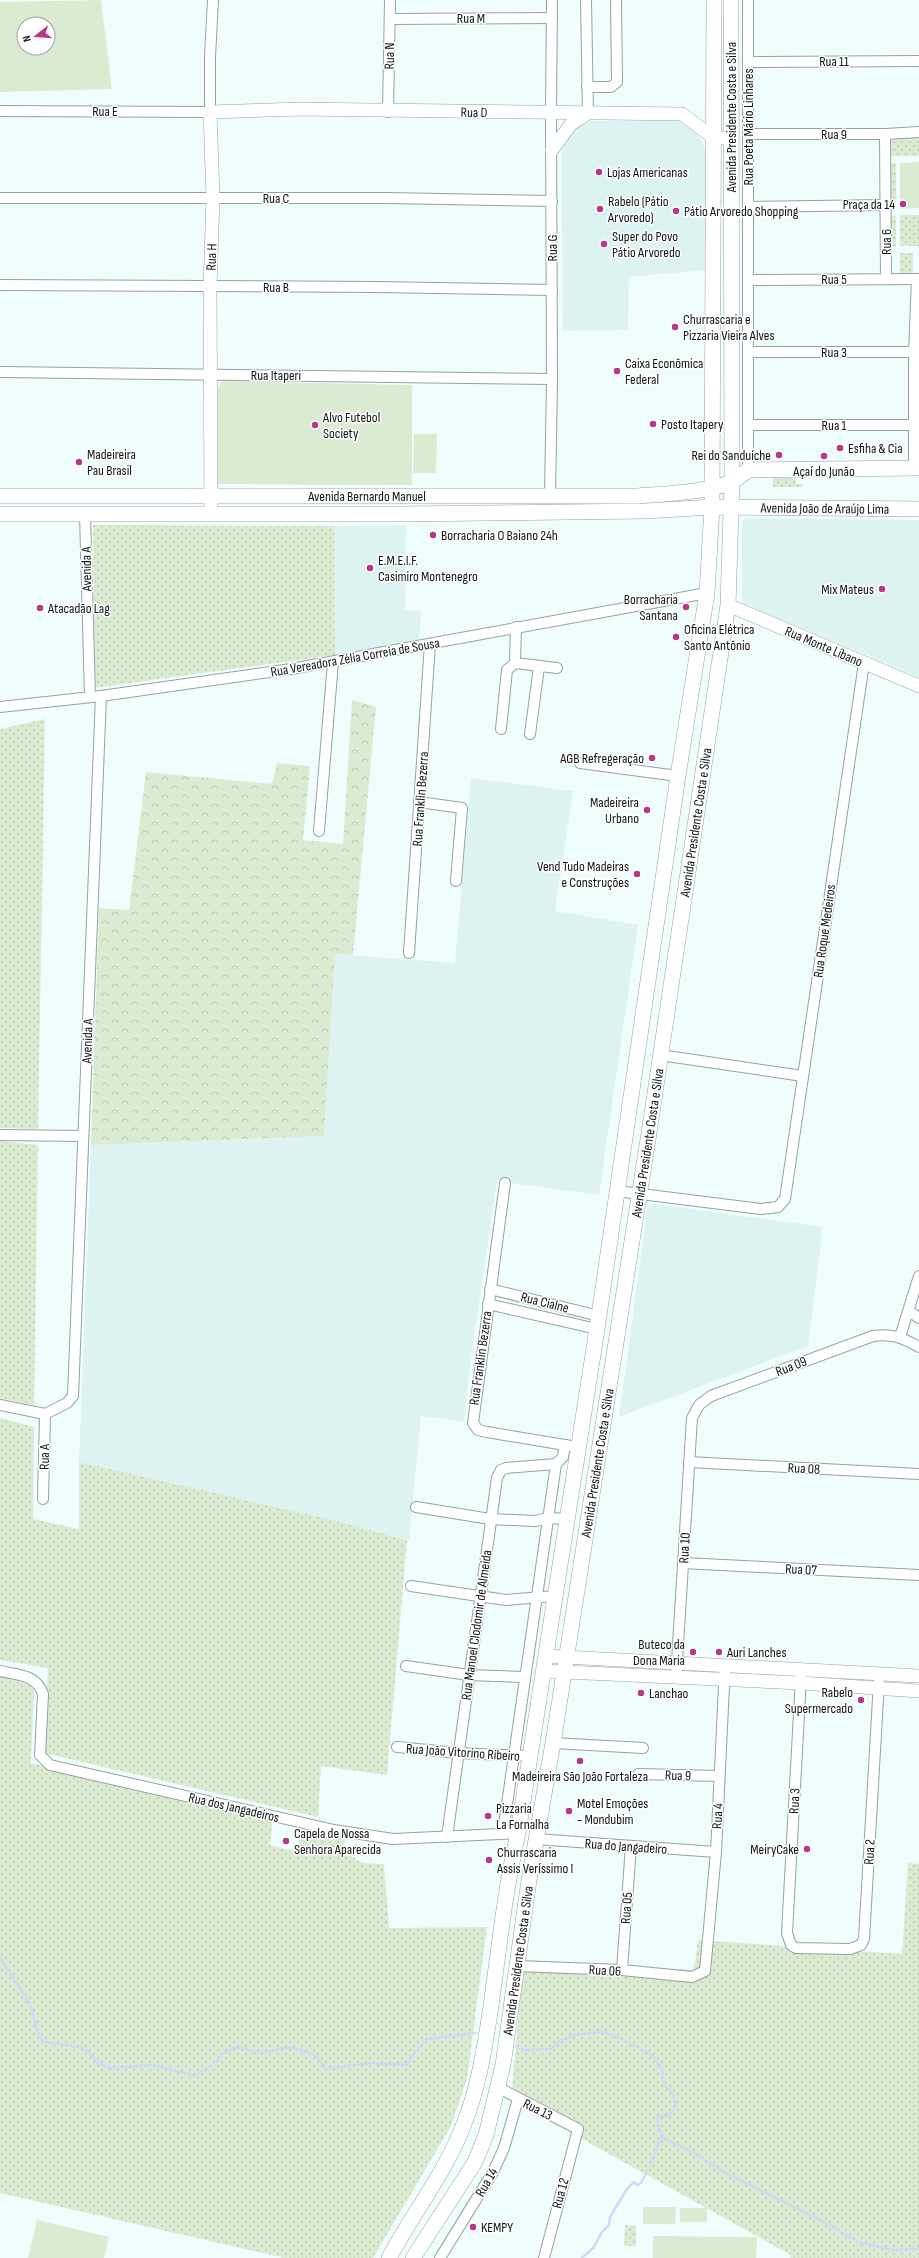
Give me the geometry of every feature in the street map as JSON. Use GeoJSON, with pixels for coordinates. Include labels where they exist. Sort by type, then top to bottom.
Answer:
{"type":"FeatureCollection","features":[{"type":"Feature","properties":{"kind":"main road","name":"Avenida Presidente Costa e Silva"},"geometry":{"type":"LineString","coordinates":[[389,2258],[404,2231],[427,2196],[465,2123],[479,2072],[487,2032],[508,1877],[518,1833],[565,1540],[572,1446],[598,1323],[678,776],[707,593],[712,507],[714,0]]}},
{"type":"Feature","properties":{"kind":"main road","name":"Avenida Presidente Costa e Silva"},"geometry":{"type":"LineString","coordinates":[[413,2258],[475,2162],[486,2135],[499,2088],[529,1880],[566,1664],[728,605],[732,482],[731,0]]}},
{"type":"Feature","properties":{"kind":"main road"},"geometry":{"type":"LineString","coordinates":[[732,482],[748,470],[916,468]]}},
{"type":"Feature","properties":{"kind":"main road","name":"Avenida Bernardo Manuel"},"geometry":{"type":"LineString","coordinates":[[0,496],[211,494],[638,496],[682,493],[732,482]]}},
{"type":"Feature","properties":{"kind":"main road","name":"Avenida Bernardo Manuel"},"geometry":{"type":"LineString","coordinates":[[0,514],[626,511],[731,507]]}},
{"type":"Feature","properties":{"kind":"main road","name":"Avenida João de Araújo Lima"},"geometry":{"type":"LineString","coordinates":[[731,507],[919,509]]}},
{"type":"Feature","properties":{"kind":"main road"},"geometry":{"type":"LineString","coordinates":[[694,671],[695,683],[699,690],[709,691],[716,685]]}},
{"type":"Feature","properties":{"kind":"main road"},"geometry":{"type":"LineString","coordinates":[[687,717],[694,708],[699,706],[702,709],[708,735]]}},
{"type":"Feature","properties":{"kind":"main road"},"geometry":{"type":"LineString","coordinates":[[654,943],[676,946]]}},
{"type":"Feature","properties":{"kind":"main road"},"geometry":{"type":"LineString","coordinates":[[568,1515],[586,1515],[589,1512]]}},
{"type":"Feature","properties":{"kind":"main road"},"geometry":{"type":"LineString","coordinates":[[565,1540],[575,1536],[583,1539],[584,1545]]}},
{"type":"Feature","properties":{"kind":"main road"},"geometry":{"type":"LineString","coordinates":[[508,1877],[529,1880]]}},
{"type":"Feature","properties":{"kind":"main road"},"geometry":{"type":"LineString","coordinates":[[505,1896],[527,1899]]}},
{"type":"Feature","properties":{"kind":"street","name":"Rua H"},"geometry":{"type":"LineString","coordinates":[[211,514],[210,287],[213,198],[210,112],[210,50],[213,0]]}},
{"type":"Feature","properties":{"kind":"street","name":"Rua N"},"geometry":{"type":"LineString","coordinates":[[388,112],[390,0]]}},
{"type":"Feature","properties":{"kind":"street","name":"Rua G"},"geometry":{"type":"LineString","coordinates":[[550,496],[552,379],[552,0]]}},
{"type":"Feature","properties":{"kind":"street"},"geometry":{"type":"LineString","coordinates":[[552,150],[571,124],[588,113],[586,0]]}},
{"type":"Feature","properties":{"kind":"street"},"geometry":{"type":"LineString","coordinates":[[587,87],[611,87],[617,82],[616,0]]}},
{"type":"Feature","properties":{"kind":"street","name":"Rua Poeta Mário Linhares"},"geometry":{"type":"LineString","coordinates":[[748,0],[748,470]]}},
{"type":"Feature","properties":{"kind":"street","name":"Rua M"},"geometry":{"type":"LineString","coordinates":[[390,19],[552,18]]}},
{"type":"Feature","properties":{"kind":"street","name":"Rua 11"},"geometry":{"type":"LineString","coordinates":[[748,62],[919,61]]}},
{"type":"Feature","properties":{"kind":"street","name":"Rua D"},"geometry":{"type":"LineString","coordinates":[[210,112],[299,109],[388,112],[682,114],[714,138]]}},
{"type":"Feature","properties":{"kind":"street","name":"Rua E"},"geometry":{"type":"LineString","coordinates":[[0,111],[210,112]]}},
{"type":"Feature","properties":{"kind":"street","name":"Rua 9"},"geometry":{"type":"LineString","coordinates":[[748,134],[885,134],[919,132]]}},
{"type":"Feature","properties":{"kind":"street","name":"Rua 6"},"geometry":{"type":"LineString","coordinates":[[885,134],[886,279]]}},
{"type":"Feature","properties":{"kind":"street"},"geometry":{"type":"LineString","coordinates":[[714,138],[731,138]]}},
{"type":"Feature","properties":{"kind":"street","name":"Rua C"},"geometry":{"type":"LineString","coordinates":[[0,198],[552,201]]}},
{"type":"Feature","properties":{"kind":"street"},"geometry":{"type":"LineString","coordinates":[[748,207],[886,204]]}},
{"type":"Feature","properties":{"kind":"street"},"geometry":{"type":"LineString","coordinates":[[916,468],[916,352],[918,279]]}},
{"type":"Feature","properties":{"kind":"street","name":"Rua 5"},"geometry":{"type":"LineString","coordinates":[[748,280],[918,279]]}},
{"type":"Feature","properties":{"kind":"street","name":"Rua B"},"geometry":{"type":"LineString","coordinates":[[0,285],[377,287],[552,290]]}},
{"type":"Feature","properties":{"kind":"street","name":"Rua 3"},"geometry":{"type":"LineString","coordinates":[[749,352],[916,352]]}},
{"type":"Feature","properties":{"kind":"street","name":"Rua Itaperi"},"geometry":{"type":"LineString","coordinates":[[0,372],[552,379]]}},
{"type":"Feature","properties":{"kind":"street","name":"Rua 1"},"geometry":{"type":"LineString","coordinates":[[748,425],[917,425]]}},
{"type":"Feature","properties":{"kind":"street","name":"Avenida A"},"geometry":{"type":"LineString","coordinates":[[85,514],[90,697]]}},
{"type":"Feature","properties":{"kind":"street","name":"Rua Vereadora Zélia Correia de Sousa"},"geometry":{"type":"LineString","coordinates":[[0,707],[101,696],[333,662],[516,627],[707,593]]}},
{"type":"Feature","properties":{"kind":"street","name":"Rua Monte Líbano"},"geometry":{"type":"LineString","coordinates":[[728,605],[919,686]]}},
{"type":"Feature","properties":{"kind":"street"},"geometry":{"type":"LineString","coordinates":[[501,729],[507,670],[515,663],[516,627]]}},
{"type":"Feature","properties":{"kind":"street","name":"Rua Franklin Bezerra"},"geometry":{"type":"LineString","coordinates":[[409,953],[430,644]]}},
{"type":"Feature","properties":{"kind":"street"},"geometry":{"type":"LineString","coordinates":[[319,831],[333,662]]}},
{"type":"Feature","properties":{"kind":"street","name":"Rua Roque Medeiros"},"geometry":{"type":"LineString","coordinates":[[638,1194],[761,1209],[778,1207],[785,1199],[864,662]]}},
{"type":"Feature","properties":{"kind":"street"},"geometry":{"type":"LineString","coordinates":[[515,663],[557,668]]}},
{"type":"Feature","properties":{"kind":"street"},"geometry":{"type":"LineString","coordinates":[[530,734],[539,667]]}},
{"type":"Feature","properties":{"kind":"street","name":"Avenida A"},"geometry":{"type":"LineString","coordinates":[[45,1414],[67,1402],[73,1396],[101,696]]}},
{"type":"Feature","properties":{"kind":"street"},"geometry":{"type":"LineString","coordinates":[[580,762],[678,776]]}},
{"type":"Feature","properties":{"kind":"street"},"geometry":{"type":"LineString","coordinates":[[419,802],[462,808],[456,881]]}},
{"type":"Feature","properties":{"kind":"street"},"geometry":{"type":"LineString","coordinates":[[660,1055],[803,1076]]}},
{"type":"Feature","properties":{"kind":"street"},"geometry":{"type":"LineString","coordinates":[[0,1135],[83,1136]]}},
{"type":"Feature","properties":{"kind":"street","name":"Rua Franklin Bezerra"},"geometry":{"type":"LineString","coordinates":[[505,1183],[473,1423],[478,1430],[572,1446]]}},
{"type":"Feature","properties":{"kind":"street"},"geometry":{"type":"LineString","coordinates":[[617,1191],[638,1194]]}},
{"type":"Feature","properties":{"kind":"street"},"geometry":{"type":"LineString","coordinates":[[900,1337],[919,1276]]}},
{"type":"Feature","properties":{"kind":"street","name":"Rua Cialne"},"geometry":{"type":"LineString","coordinates":[[490,1288],[598,1323]]}},
{"type":"Feature","properties":{"kind":"street","name":"Rua Cialne"},"geometry":{"type":"LineString","coordinates":[[488,1304],[598,1323]]}},
{"type":"Feature","properties":{"kind":"street"},"geometry":{"type":"LineString","coordinates":[[909,1311],[919,1318]]}},
{"type":"Feature","properties":{"kind":"street","name":"Rua 09"},"geometry":{"type":"LineString","coordinates":[[692,1418],[699,1405],[711,1396],[873,1336],[888,1334],[900,1337],[919,1347]]}},
{"type":"Feature","properties":{"kind":"street"},"geometry":{"type":"LineString","coordinates":[[0,1405],[45,1414]]}},
{"type":"Feature","properties":{"kind":"street","name":"Rua A"},"geometry":{"type":"LineString","coordinates":[[43,1499],[45,1414]]}},
{"type":"Feature","properties":{"kind":"street","name":"Rua 10"},"geometry":{"type":"LineString","coordinates":[[676,1678],[692,1418]]}},
{"type":"Feature","properties":{"kind":"street"},"geometry":{"type":"LineString","coordinates":[[503,1832],[512,1756],[538,1597],[556,1464],[572,1446]]}},
{"type":"Feature","properties":{"kind":"street","name":"Rua 08"},"geometry":{"type":"LineString","coordinates":[[689,1462],[919,1474]]}},
{"type":"Feature","properties":{"kind":"street","name":"Rua Manoel Clodomir de Almeida"},"geometry":{"type":"LineString","coordinates":[[447,1837],[481,1596],[490,1519],[497,1478],[501,1470],[556,1464]]}},
{"type":"Feature","properties":{"kind":"street"},"geometry":{"type":"LineString","coordinates":[[416,1507],[490,1519],[535,1521],[568,1515]]}},
{"type":"Feature","properties":{"kind":"street","name":"Rua 07"},"geometry":{"type":"LineString","coordinates":[[683,1563],[919,1575]]}},
{"type":"Feature","properties":{"kind":"street"},"geometry":{"type":"LineString","coordinates":[[410,1586],[506,1600],[555,1596]]}},
{"type":"Feature","properties":{"kind":"street"},"geometry":{"type":"LineString","coordinates":[[545,1664],[677,1662],[725,1665],[878,1688],[919,1691]]}},
{"type":"Feature","properties":{"kind":"street"},"geometry":{"type":"LineString","coordinates":[[566,1664],[676,1678],[724,1679],[879,1674],[919,1676]]}},
{"type":"Feature","properties":{"kind":"street","name":"Rua 4"},"geometry":{"type":"LineString","coordinates":[[692,1977],[705,1971],[707,1966],[716,1852],[725,1665]]}},
{"type":"Feature","properties":{"kind":"street"},"geometry":{"type":"LineString","coordinates":[[406,1666],[469,1674],[524,1677]]}},
{"type":"Feature","properties":{"kind":"street","name":"Rua dos Jangadeiros"},"geometry":{"type":"LineString","coordinates":[[0,1671],[30,1677],[36,1681],[43,1694],[39,1748],[43,1760],[50,1765],[334,1830],[381,1839],[447,1837],[503,1832],[518,1833]]}},
{"type":"Feature","properties":{"kind":"street","name":"Rua 2"},"geometry":{"type":"LineString","coordinates":[[787,1933],[791,1945],[796,1948],[850,1949],[861,1945],[864,1939],[879,1674]]}},
{"type":"Feature","properties":{"kind":"street","name":"Rua 3"},"geometry":{"type":"LineString","coordinates":[[787,1933],[801,1676]]}},
{"type":"Feature","properties":{"kind":"street"},"geometry":{"type":"LineString","coordinates":[[553,1743],[643,1748]]}},
{"type":"Feature","properties":{"kind":"street","name":"Rua João Vitorino Ribeiro"},"geometry":{"type":"LineString","coordinates":[[397,1747],[459,1753],[530,1756]]}},
{"type":"Feature","properties":{"kind":"street","name":"Rua 9"},"geometry":{"type":"LineString","coordinates":[[638,1774],[719,1776]]}},
{"type":"Feature","properties":{"kind":"street","name":"Rua do Jangadeiro"},"geometry":{"type":"LineString","coordinates":[[536,1839],[716,1852]]}},
{"type":"Feature","properties":{"kind":"street","name":"Rua 05"},"geometry":{"type":"LineString","coordinates":[[622,1970],[631,1846]]}},
{"type":"Feature","properties":{"kind":"street","name":"Rua 06"},"geometry":{"type":"LineString","coordinates":[[517,1966],[622,1970],[692,1977]]}},
{"type":"Feature","properties":{"kind":"street","name":"Rua 13"},"geometry":{"type":"LineString","coordinates":[[499,2088],[518,2099],[578,2128]]}},
{"type":"Feature","properties":{"kind":"street","name":"Rua 14"},"geometry":{"type":"LineString","coordinates":[[440,2258],[493,2172],[504,2148],[518,2099]]}},
{"type":"Feature","properties":{"kind":"street","name":"Rua 12"},"geometry":{"type":"LineString","coordinates":[[544,2258],[578,2128]]}},
{"type":"Feature","properties":{"kind":"shaded area"},"geometry":{"type":"Polygon","coordinates":[[[591,121],[679,121],[697,133],[705,148],[706,270],[629,277],[628,330],[563,331],[561,152],[573,130],[591,121]]]}},
{"type":"Feature","properties":{"kind":"shaded area"},"geometry":{"type":"Polygon","coordinates":[[[746,518],[919,520],[919,677],[744,604],[742,599],[742,522],[746,518]]]}},
{"type":"Feature","properties":{"kind":"shaded area","name":"E.M.E.I.F. Casimiro Montenegro"},"geometry":{"type":"Polygon","coordinates":[[[406,525],[405,610],[421,611],[419,641],[335,655],[334,526],[406,525]]]}},
{"type":"Feature","properties":{"kind":"shaded area"},"geometry":{"type":"Polygon","coordinates":[[[471,778],[573,791],[555,911],[638,925],[599,1195],[497,1181],[471,1359],[464,1422],[421,1416],[409,1540],[79,1462],[91,1145],[324,1136],[335,954],[455,963],[471,778]]]}},
{"type":"Feature","properties":{"kind":"shaded area"},"geometry":{"type":"Polygon","coordinates":[[[648,1203],[823,1227],[808,1346],[619,1417],[648,1203]]]}},
{"type":"Feature","properties":{"kind":"green space"},"geometry":{"type":"Polygon","coordinates":[[[101,0],[112,89],[0,92],[0,2],[101,0]]]}},
{"type":"Feature","properties":{"kind":"green space"},"geometry":{"type":"Polygon","coordinates":[[[891,135],[919,135],[919,156],[888,156],[887,140],[891,135]]]}},
{"type":"Feature","properties":{"kind":"green space"},"geometry":{"type":"Polygon","coordinates":[[[919,162],[919,208],[900,209],[900,163],[919,162]]]}},
{"type":"Feature","properties":{"kind":"green space"},"geometry":{"type":"Polygon","coordinates":[[[888,163],[896,163],[896,208],[888,208],[888,163]]]}},
{"type":"Feature","properties":{"kind":"green space"},"geometry":{"type":"Polygon","coordinates":[[[900,215],[919,215],[919,246],[900,246],[900,215]]]}},
{"type":"Feature","properties":{"kind":"green space"},"geometry":{"type":"Polygon","coordinates":[[[888,216],[896,216],[896,246],[888,246],[888,216]]]}},
{"type":"Feature","properties":{"kind":"green space"},"geometry":{"type":"Polygon","coordinates":[[[900,253],[913,253],[913,274],[900,275],[900,253]]]}},
{"type":"Feature","properties":{"kind":"green space","name":"Alvo Futebol Society"},"geometry":{"type":"Polygon","coordinates":[[[222,381],[412,385],[412,485],[218,484],[218,387],[222,381]]]}},
{"type":"Feature","properties":{"kind":"green space"},"geometry":{"type":"Polygon","coordinates":[[[414,434],[437,434],[436,473],[413,473],[414,434]]]}},
{"type":"Feature","properties":{"kind":"green space"},"geometry":{"type":"Polygon","coordinates":[[[773,478],[796,478],[796,484],[802,484],[803,487],[773,487],[773,478]]]}},
{"type":"Feature","properties":{"kind":"green space"},"geometry":{"type":"Polygon","coordinates":[[[93,525],[334,526],[335,655],[95,688],[93,525]]]}},
{"type":"Feature","properties":{"kind":"green space"},"geometry":{"type":"Polygon","coordinates":[[[352,700],[376,707],[353,955],[335,954],[324,1136],[91,1145],[99,908],[129,910],[146,772],[272,784],[277,763],[310,766],[303,840],[343,844],[352,700]]]}},
{"type":"Feature","properties":{"kind":"green space"},"geometry":{"type":"Polygon","coordinates":[[[45,719],[38,1129],[0,1128],[0,729],[45,719]]]}},
{"type":"Feature","properties":{"kind":"green space"},"geometry":{"type":"Polygon","coordinates":[[[0,1141],[38,1145],[34,1405],[0,1398],[0,1141]]]}},
{"type":"Feature","properties":{"kind":"green space"},"geometry":{"type":"Polygon","coordinates":[[[0,1418],[34,1427],[33,1519],[79,1529],[79,1462],[323,1518],[407,1540],[387,1775],[321,1766],[318,1817],[44,1753],[48,1668],[0,1660],[0,1418]]]}},
{"type":"Feature","properties":{"kind":"green space"},"geometry":{"type":"Polygon","coordinates":[[[0,1676],[27,1680],[34,1691],[31,1763],[273,1820],[270,1845],[298,1852],[300,1830],[345,1838],[343,1852],[363,1863],[384,1864],[389,1928],[487,1927],[467,2079],[451,2126],[373,2258],[285,2258],[0,2193],[0,1676]]]}},
{"type":"Feature","properties":{"kind":"green space"},"geometry":{"type":"Polygon","coordinates":[[[908,1863],[919,1864],[919,2258],[790,2258],[791,2255],[566,2130],[523,2108],[512,2089],[522,1979],[527,1960],[694,1970],[698,1940],[902,1954],[908,1863]]]}},
{"type":"Feature","properties":{"kind":"green space"},"geometry":{"type":"Polygon","coordinates":[[[643,2207],[676,2207],[675,2224],[643,2224],[643,2207]]]}},
{"type":"Feature","properties":{"kind":"green space"},"geometry":{"type":"Polygon","coordinates":[[[680,2208],[707,2208],[707,2222],[680,2222],[680,2208]]]}},
{"type":"Feature","properties":{"kind":"green space"},"geometry":{"type":"Polygon","coordinates":[[[37,2220],[109,2237],[104,2258],[28,2258],[37,2220]]]}},
{"type":"Feature","properties":{"kind":"green space"},"geometry":{"type":"Polygon","coordinates":[[[625,2225],[636,2226],[636,2246],[624,2246],[625,2225]]]}},
{"type":"Feature","properties":{"kind":"green space"},"geometry":{"type":"Polygon","coordinates":[[[653,2236],[757,2237],[756,2258],[653,2258],[653,2236]]]}},
{"type":"Feature","properties":{"kind":"waterway"},"geometry":{"type":"LineString","coordinates":[[0,1957],[30,2005],[39,2036],[42,2041],[83,2048],[89,2052],[97,2062],[110,2068],[154,2065],[195,2076],[217,2061],[221,2054],[238,2047],[259,2053],[290,2047],[315,2055],[326,2069],[369,2063],[407,2065],[415,2052],[427,2039],[476,2033]]}},
{"type":"Feature","properties":{"kind":"waterway"},"geometry":{"type":"LineString","coordinates":[[516,2046],[525,2050],[551,2049],[561,2041],[575,2035],[602,2032],[615,2036],[651,2054],[662,2069],[664,2084],[673,2094],[676,2107],[668,2116],[658,2116],[658,2126],[664,2139],[688,2150],[733,2177],[813,2216],[858,2242],[891,2250],[919,2249]]}},
{"type":"Feature","properties":{"kind":"waterway"},"geometry":{"type":"LineString","coordinates":[[650,2164],[662,2135]]}},
{"type":"Feature","properties":{"kind":"waterway"},"geometry":{"type":"LineString","coordinates":[[582,2258],[594,2247],[602,2232],[609,2225],[610,2217],[627,2189],[634,2182],[637,2185],[641,2183],[647,2171]]}},
{"type":"Feature","properties":{"kind":"place","name":"Lojas Americanas"},"geometry":{"type":"Point","coordinates":[599,172]}},
{"type":"Feature","properties":{"kind":"place","name":"Praça da 14"},"geometry":{"type":"Point","coordinates":[903,204]}},
{"type":"Feature","properties":{"kind":"place","name":"Rabelo (Pátio Arvoredo)"},"geometry":{"type":"Point","coordinates":[600,209]}},
{"type":"Feature","properties":{"kind":"place","name":"Pátio Arvoredo Shopping"},"geometry":{"type":"Point","coordinates":[676,211]}},
{"type":"Feature","properties":{"kind":"place","name":"Super do Povo Pátio Arvoredo"},"geometry":{"type":"Point","coordinates":[604,244]}},
{"type":"Feature","properties":{"kind":"place","name":"Churrascaria e Pizzaria Vieira Alves"},"geometry":{"type":"Point","coordinates":[675,327]}},
{"type":"Feature","properties":{"kind":"place","name":"Caixa Econômica Federal"},"geometry":{"type":"Point","coordinates":[617,371]}},
{"type":"Feature","properties":{"kind":"place","name":"Posto Itapery"},"geometry":{"type":"Point","coordinates":[653,424]}},
{"type":"Feature","properties":{"kind":"place","name":"Alvo Futebol Society"},"geometry":{"type":"Point","coordinates":[315,425]}},
{"type":"Feature","properties":{"kind":"place","name":"Esfiha & Cia"},"geometry":{"type":"Point","coordinates":[840,448]}},
{"type":"Feature","properties":{"kind":"place","name":"Rei do Sanduíche"},"geometry":{"type":"Point","coordinates":[779,455]}},
{"type":"Feature","properties":{"kind":"place","name":"Açaí do Junão"},"geometry":{"type":"Point","coordinates":[824,456]}},
{"type":"Feature","properties":{"kind":"place","name":"Madeireira Pau Brasil"},"geometry":{"type":"Point","coordinates":[79,462]}},
{"type":"Feature","properties":{"kind":"place","name":"Borracharia O Baiano 24h"},"geometry":{"type":"Point","coordinates":[433,535]}},
{"type":"Feature","properties":{"kind":"place","name":"E.M.E.I.F. Casimiro Montenegro"},"geometry":{"type":"Point","coordinates":[370,568]}},
{"type":"Feature","properties":{"kind":"place","name":"Mix Mateus"},"geometry":{"type":"Point","coordinates":[882,589]}},
{"type":"Feature","properties":{"kind":"place","name":"Borracharia Santana"},"geometry":{"type":"Point","coordinates":[686,607]}},
{"type":"Feature","properties":{"kind":"place","name":"Atacadão Lag"},"geometry":{"type":"Point","coordinates":[40,608]}},
{"type":"Feature","properties":{"kind":"place","name":"Oficina Elétrica Santo Antônio"},"geometry":{"type":"Point","coordinates":[676,637]}},
{"type":"Feature","properties":{"kind":"place","name":"AGB Refregeração"},"geometry":{"type":"Point","coordinates":[652,758]}},
{"type":"Feature","properties":{"kind":"place","name":"Madeireira Urbano"},"geometry":{"type":"Point","coordinates":[647,810]}},
{"type":"Feature","properties":{"kind":"place","name":"Vend Tudo Madeiras e Construções"},"geometry":{"type":"Point","coordinates":[637,874]}},
{"type":"Feature","properties":{"kind":"place","name":"Buteco da Dona Maria"},"geometry":{"type":"Point","coordinates":[693,1652]}},
{"type":"Feature","properties":{"kind":"place","name":"Auri Lanches"},"geometry":{"type":"Point","coordinates":[719,1652]}},
{"type":"Feature","properties":{"kind":"place","name":"Lanchao"},"geometry":{"type":"Point","coordinates":[641,1693]}},
{"type":"Feature","properties":{"kind":"place","name":"Rabelo Supermercado"},"geometry":{"type":"Point","coordinates":[861,1700]}},
{"type":"Feature","properties":{"kind":"place","name":"Madeireira São João Fortaleza"},"geometry":{"type":"Point","coordinates":[580,1761]}},
{"type":"Feature","properties":{"kind":"place","name":"Motel Emoções - Mondubim"},"geometry":{"type":"Point","coordinates":[569,1811]}},
{"type":"Feature","properties":{"kind":"place","name":"Pizzaria La Fornalha"},"geometry":{"type":"Point","coordinates":[488,1816]}},
{"type":"Feature","properties":{"kind":"place","name":"Capela de Nossa Senhora Aparecida"},"geometry":{"type":"Point","coordinates":[286,1841]}},
{"type":"Feature","properties":{"kind":"place","name":"MeiryCake"},"geometry":{"type":"Point","coordinates":[807,1849]}},
{"type":"Feature","properties":{"kind":"place","name":"Churrascaria Assis Veríssimo I"},"geometry":{"type":"Point","coordinates":[489,1860]}},
{"type":"Feature","properties":{"kind":"place","name":"KEMPY"},"geometry":{"type":"Point","coordinates":[473,2227]}}]}
